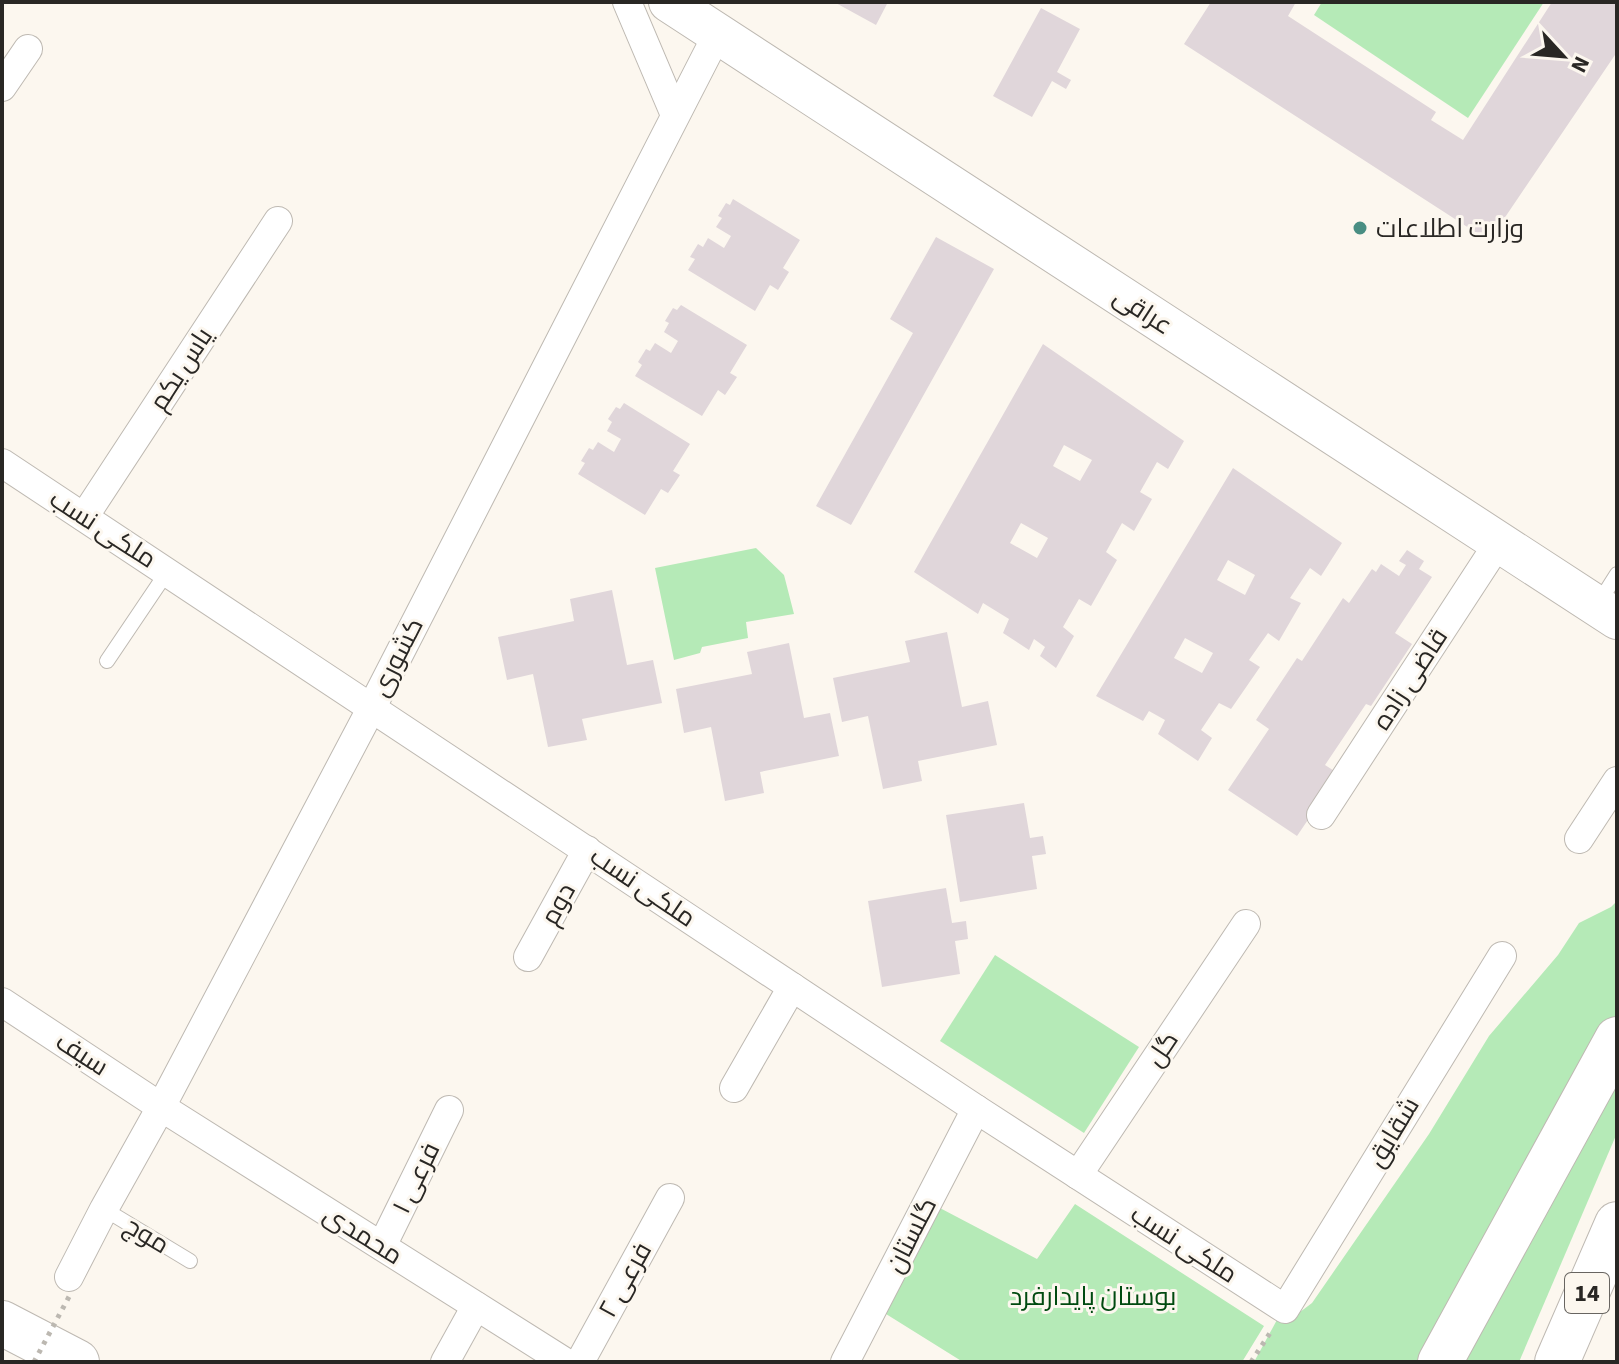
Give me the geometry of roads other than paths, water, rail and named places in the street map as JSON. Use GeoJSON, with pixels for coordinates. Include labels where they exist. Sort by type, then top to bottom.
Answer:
{"type":"FeatureCollection","features":[{"type":"Feature","properties":{"kind":"highway"},"geometry":{"type":"LineString","coordinates":[[1440,1362],[1617,1039]]}},
{"type":"Feature","properties":{"kind":"highway","name":"14"},"geometry":{"type":"LineString","coordinates":[[1557,1362],[1617,1224]]}},
{"type":"Feature","properties":{"kind":"highway"},"geometry":{"type":"LineString","coordinates":[[2,1323],[77,1362]]}},
{"type":"Feature","properties":{"kind":"main road","name":"عراقی"},"geometry":{"type":"LineString","coordinates":[[669,2],[1499,542],[1610,599]]}},
{"type":"Feature","properties":{"kind":"street"},"geometry":{"type":"LineString","coordinates":[[627,2],[675,115]]}},
{"type":"Feature","properties":{"kind":"street","name":"کشوری"},"geometry":{"type":"LineString","coordinates":[[70,1285],[104,1209],[372,707],[718,33]]}},
{"type":"Feature","properties":{"kind":"street"},"geometry":{"type":"LineString","coordinates":[[2,87],[28,49]]}},
{"type":"Feature","properties":{"kind":"street","name":"یاس یکم"},"geometry":{"type":"LineString","coordinates":[[84,517],[278,221]]}},
{"type":"Feature","properties":{"kind":"street","name":"ملکی نسب"},"geometry":{"type":"LineString","coordinates":[[2,463],[976,1109],[1285,1309]]}},
{"type":"Feature","properties":{"kind":"street","name":"قاضی زاده"},"geometry":{"type":"LineString","coordinates":[[1321,815],[1499,542]]}},
{"type":"Feature","properties":{"kind":"street"},"geometry":{"type":"LineString","coordinates":[[1579,839],[1617,781]]}},
{"type":"Feature","properties":{"kind":"street","name":"دوم"},"geometry":{"type":"LineString","coordinates":[[528,957],[587,850]]}},
{"type":"Feature","properties":{"kind":"street","name":"گل"},"geometry":{"type":"LineString","coordinates":[[1078,1175],[1246,924]]}},
{"type":"Feature","properties":{"kind":"street","name":"شقایق"},"geometry":{"type":"LineString","coordinates":[[1285,1309],[1502,956]]}},
{"type":"Feature","properties":{"kind":"street"},"geometry":{"type":"LineString","coordinates":[[734,1088],[792,987]]}},
{"type":"Feature","properties":{"kind":"street","name":"سیف"},"geometry":{"type":"LineString","coordinates":[[2,1002],[161,1107]]}},
{"type":"Feature","properties":{"kind":"street","name":"محمدی"},"geometry":{"type":"LineString","coordinates":[[161,1107],[565,1362]]}},
{"type":"Feature","properties":{"kind":"street","name":"گلستان"},"geometry":{"type":"LineString","coordinates":[[845,1362],[976,1109]]}},
{"type":"Feature","properties":{"kind":"street","name":"فرعی ۱"},"geometry":{"type":"LineString","coordinates":[[382,1246],[449,1110]]}},
{"type":"Feature","properties":{"kind":"street","name":"فرعی ۲"},"geometry":{"type":"LineString","coordinates":[[580,1362],[670,1198]]}},
{"type":"Feature","properties":{"kind":"street"},"geometry":{"type":"LineString","coordinates":[[445,1362],[476,1306]]}},
{"type":"Feature","properties":{"kind":"lane"},"geometry":{"type":"LineString","coordinates":[[107,661],[167,572]]}},
{"type":"Feature","properties":{"kind":"lane","name":"موج"},"geometry":{"type":"LineString","coordinates":[[104,1209],[190,1261]]}},
{"type":"Feature","properties":{"kind":"place","name":"وزارت اطلاعات"},"geometry":{"type":"Point","coordinates":[1360,228]}},
{"type":"Feature","properties":{"kind":"park label","name":"بوستان پایدارفرد"},"geometry":{"type":"Point","coordinates":[1093,1296]}}]}
